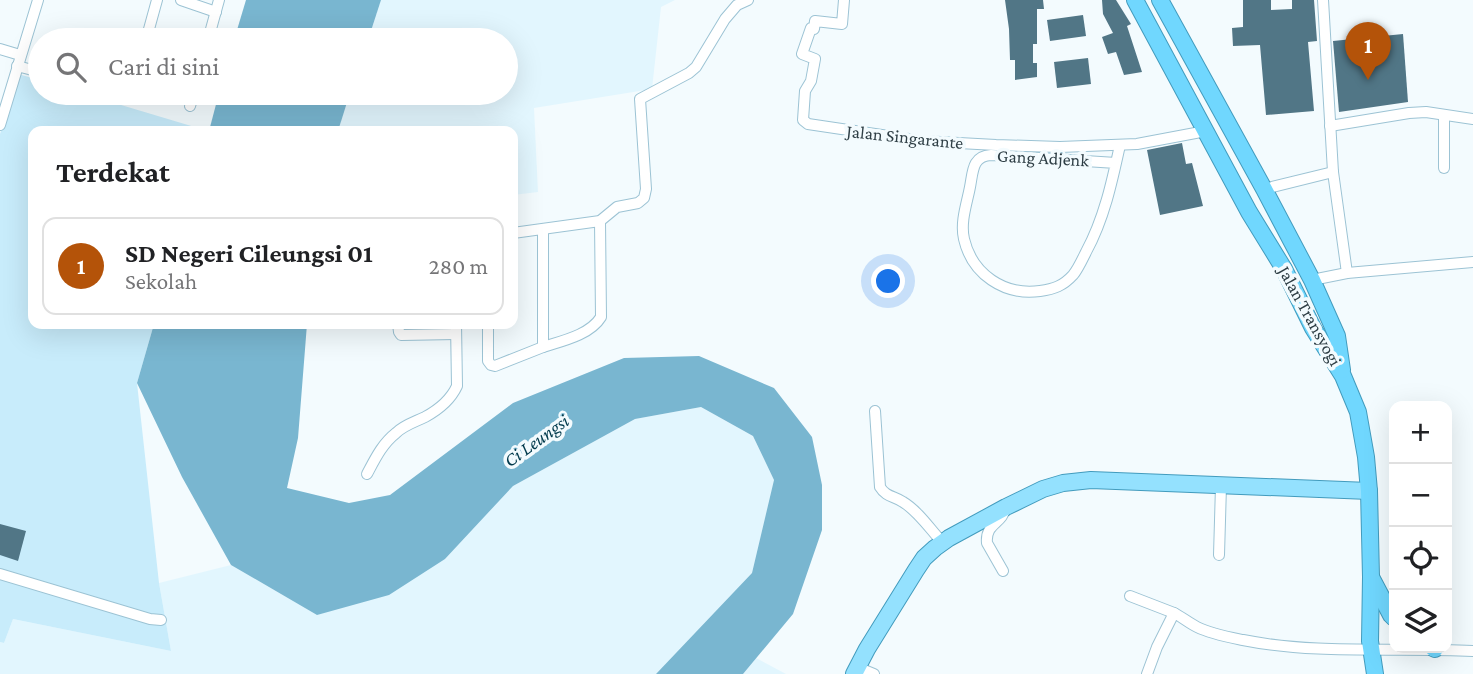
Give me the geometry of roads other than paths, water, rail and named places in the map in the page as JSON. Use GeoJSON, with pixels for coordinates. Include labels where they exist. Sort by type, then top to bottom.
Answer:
{"type":"FeatureCollection","features":[{"type":"Feature","properties":{"kind":"highway","name":"Jalan Transyogi"},"geometry":{"type":"LineString","coordinates":[[1135,0],[1249,212],[1284,269],[1313,328],[1343,376]]}},
{"type":"Feature","properties":{"kind":"highway","name":"Jalan Transyogi"},"geometry":{"type":"LineString","coordinates":[[1160,0],[1312,280],[1337,336],[1343,376]]}},
{"type":"Feature","properties":{"kind":"highway"},"geometry":{"type":"LineString","coordinates":[[1343,376],[1358,412],[1366,457],[1371,577],[1370,641],[1375,674]]}},
{"type":"Feature","properties":{"kind":"highway"},"geometry":{"type":"LineString","coordinates":[[1371,577],[1389,611]]}},
{"type":"Feature","properties":{"kind":"main road"},"geometry":{"type":"LineString","coordinates":[[855,670],[924,558],[942,542],[1006,507],[1053,486],[1091,480],[1369,492]]}},
{"type":"Feature","properties":{"kind":"street"},"geometry":{"type":"LineString","coordinates":[[29,28],[38,0]]}},
{"type":"Feature","properties":{"kind":"street"},"geometry":{"type":"LineString","coordinates":[[150,28],[158,0]]}},
{"type":"Feature","properties":{"kind":"street"},"geometry":{"type":"LineString","coordinates":[[181,0],[216,12]]}},
{"type":"Feature","properties":{"kind":"street"},"geometry":{"type":"LineString","coordinates":[[211,28],[219,0]]}},
{"type":"Feature","properties":{"kind":"street"},"geometry":{"type":"LineString","coordinates":[[518,232],[600,221],[617,207],[638,203],[644,198],[646,189],[640,99],[689,74],[725,19],[737,5],[748,0]]}},
{"type":"Feature","properties":{"kind":"street","name":"Jalan Singarante"},"geometry":{"type":"LineString","coordinates":[[844,0],[842,23],[815,21],[802,54],[815,59],[811,81],[805,91],[803,120],[808,124],[951,143],[1060,147],[1120,145],[1206,131]]}},
{"type":"Feature","properties":{"kind":"street"},"geometry":{"type":"LineString","coordinates":[[1323,0],[1333,172],[1347,274]]}},
{"type":"Feature","properties":{"kind":"street"},"geometry":{"type":"LineString","coordinates":[[0,125],[28,31]]}},
{"type":"Feature","properties":{"kind":"street"},"geometry":{"type":"LineString","coordinates":[[0,49],[20,55]]}},
{"type":"Feature","properties":{"kind":"street"},"geometry":{"type":"LineString","coordinates":[[17,66],[28,69]]}},
{"type":"Feature","properties":{"kind":"street"},"geometry":{"type":"LineString","coordinates":[[1330,126],[1426,112],[1473,120]]}},
{"type":"Feature","properties":{"kind":"street"},"geometry":{"type":"LineString","coordinates":[[1444,115],[1444,168]]}},
{"type":"Feature","properties":{"kind":"street","name":"Gang Adjenk"},"geometry":{"type":"LineString","coordinates":[[1116,163],[981,156],[971,181],[962,228],[970,257],[976,267],[990,280],[1010,289],[1034,292],[1056,288],[1064,283],[1074,274],[1095,236],[1108,197],[1116,163],[1120,145]]}},
{"type":"Feature","properties":{"kind":"street"},"geometry":{"type":"LineString","coordinates":[[1264,189],[1333,172]]}},
{"type":"Feature","properties":{"kind":"street"},"geometry":{"type":"LineString","coordinates":[[488,329],[488,361],[495,366],[585,331],[598,322],[601,317],[600,221]]}},
{"type":"Feature","properties":{"kind":"street"},"geometry":{"type":"LineString","coordinates":[[543,230],[543,347]]}},
{"type":"Feature","properties":{"kind":"street"},"geometry":{"type":"LineString","coordinates":[[1312,280],[1473,262]]}},
{"type":"Feature","properties":{"kind":"street"},"geometry":{"type":"LineString","coordinates":[[367,474],[379,451],[396,432],[427,416],[453,394],[457,386],[456,329],[401,335],[399,329]]}},
{"type":"Feature","properties":{"kind":"street"},"geometry":{"type":"LineString","coordinates":[[876,411],[882,492],[901,500],[913,509],[942,542]]}},
{"type":"Feature","properties":{"kind":"street"},"geometry":{"type":"LineString","coordinates":[[1219,555],[1221,486]]}},
{"type":"Feature","properties":{"kind":"street"},"geometry":{"type":"LineString","coordinates":[[1003,571],[986,539],[989,528],[1004,516],[1006,507]]}},
{"type":"Feature","properties":{"kind":"street"},"geometry":{"type":"LineString","coordinates":[[0,575],[138,616],[161,620]]}},
{"type":"Feature","properties":{"kind":"street"},"geometry":{"type":"LineString","coordinates":[[1130,596],[1174,612],[1198,628],[1270,646],[1389,649]]}},
{"type":"Feature","properties":{"kind":"street"},"geometry":{"type":"LineString","coordinates":[[1147,674],[1174,612]]}},
{"type":"Feature","properties":{"kind":"street"},"geometry":{"type":"LineString","coordinates":[[1452,649],[1473,651]]}},
{"type":"Feature","properties":{"kind":"street"},"geometry":{"type":"LineString","coordinates":[[855,670],[874,674]]}},
{"type":"Feature","properties":{"kind":"water"},"geometry":{"type":"Polygon","coordinates":[[[246,0],[381,0],[372,28],[238,28],[246,0]]]}},
{"type":"Feature","properties":{"kind":"water"},"geometry":{"type":"Polygon","coordinates":[[[216,105],[346,105],[340,126],[210,126],[216,105]]]}},
{"type":"Feature","properties":{"kind":"water","name":"Ci Leungsi"},"geometry":{"type":"Polygon","coordinates":[[[153,329],[307,329],[298,438],[287,488],[349,503],[390,495],[513,403],[624,358],[699,356],[774,388],[812,437],[822,485],[822,530],[793,614],[743,674],[656,674],[752,573],[774,480],[753,436],[701,407],[635,419],[513,486],[445,559],[389,595],[317,615],[231,565],[182,477],[137,383],[153,329]]]}},
{"type":"Feature","properties":{"kind":"place","name":"SD Negeri Cileungsi 01"},"geometry":{"type":"Point","coordinates":[1368,80]}}]}
